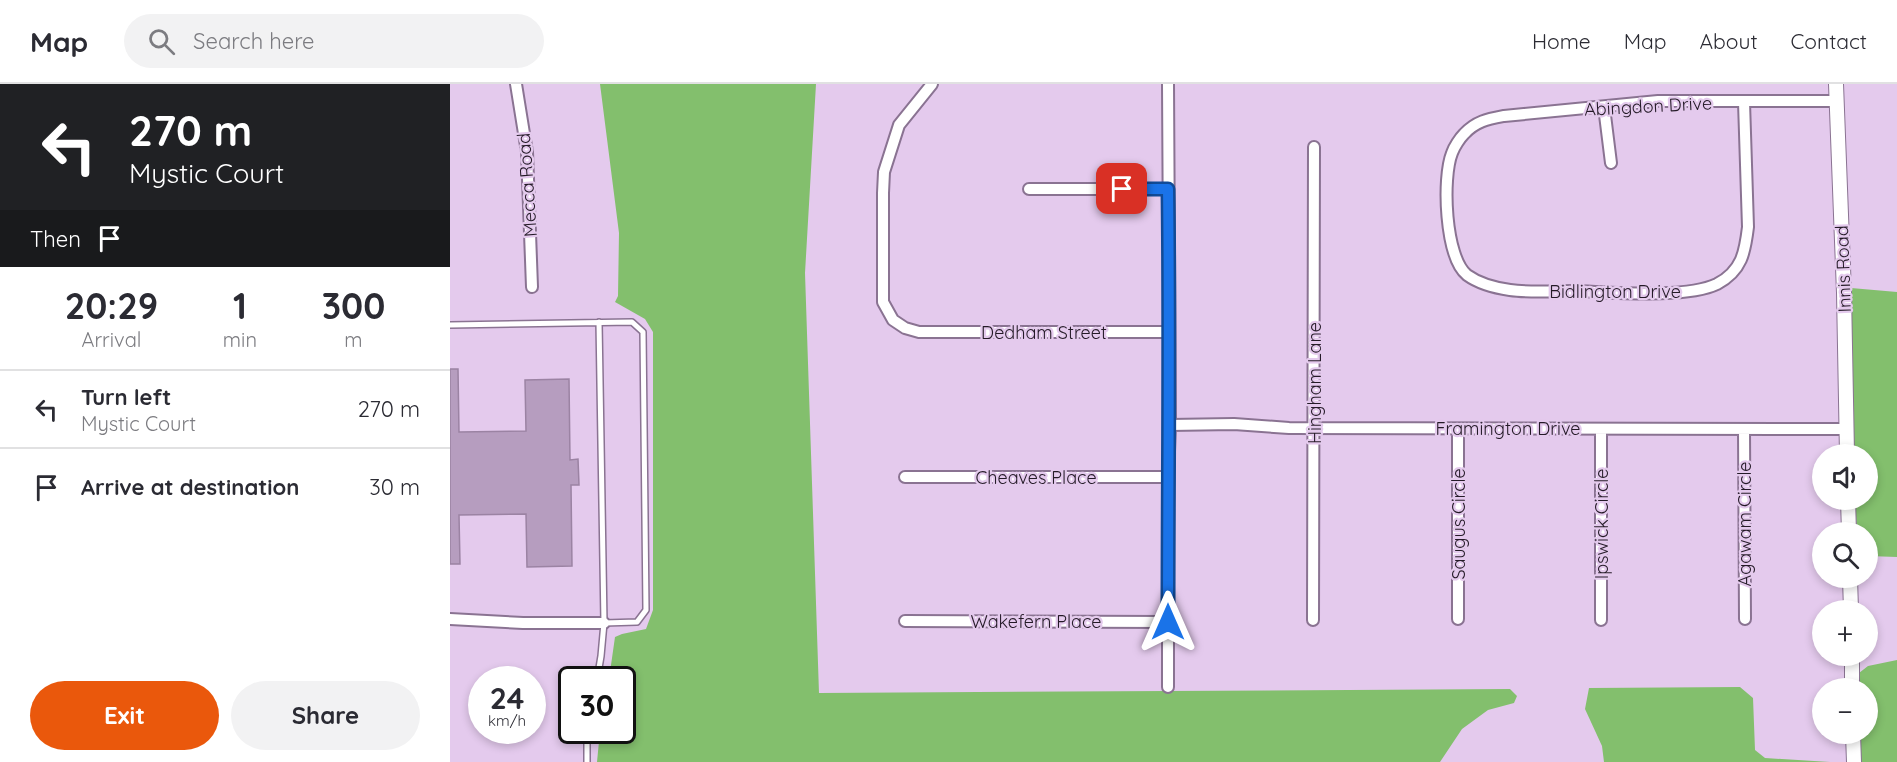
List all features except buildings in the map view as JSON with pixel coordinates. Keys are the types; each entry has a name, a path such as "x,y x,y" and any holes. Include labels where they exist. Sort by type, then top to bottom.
{"main road":[{"name":"Innis Road","path":"1836,84 1847,444"},
{"path":"1853,744 1854,762"}],"street":[{"name":"Mecca Road","path":"516,84 527,152 532,287"},
{"name":"Dedham Street","path":"932,84 899,125 884,172 883,302 892,320 905,328 919,332 1169,333"},
{"path":"1168,84 1170,425 1168,687"},
{"name":"Abingdon Drive","path":"1464,134 1482,120 1504,116 1658,101 1836,101"},
{"name":"Bidlington Drive","path":"1464,134 1451,153 1448,177 1448,228 1456,259 1466,273 1478,282 1509,290 1686,292 1718,284 1736,271 1741,261 1748,227 1744,102"},
{"path":"1604,107 1611,163"},
{"name":"Hingham Lane","path":"1313,620 1314,147"},
{"path":"1029,189 1168,189"},
{"name":"Framington Drive","path":"1170,425 1234,424 1289,428 1458,429 1847,429"},
{"name":"Saugus Circle","path":"1458,429 1458,619"},
{"name":"Ipswick Circle","path":"1601,429 1601,620"},
{"name":"Agawam Circle","path":"1744,429 1745,619"},
{"name":"Cheaves Place","path":"905,477 1168,477"},
{"path":"450,619 523,623 604,623"},
{"name":"Wakefern Place","path":"905,621 1168,622"}],"lane":[{"path":"599,322 604,623 599,666"},
{"path":"450,325 632,322 643,332 646,610 637,622 604,623"},
{"path":"587,762 588,744"}],"green space":[{"path":"600,84 816,84 805,273 819,693 1510,689 1517,696 1514,703 1488,710 1462,729 1440,762 597,762 599,744 636,744 636,666 611,666 615,637 646,629 653,610 653,332 645,319 615,302 618,296 619,233"},
{"path":"1851,288 1897,292 1897,557 1878,556 1878,522 1856,522 1856,510 1878,510 1878,444 1854,444"},
{"path":"1897,660 1897,762 1861,762 1860,744 1878,744 1878,678 1859,678 1859,673 1868,666 1878,666 1878,664"},
{"path":"1740,687 1753,698 1755,750 1765,758 1830,762 1604,762 1602,746 1585,709 1589,688"}],"route":[{"path":"1122,189 1168,189 1170,425 1168,622"}]}
